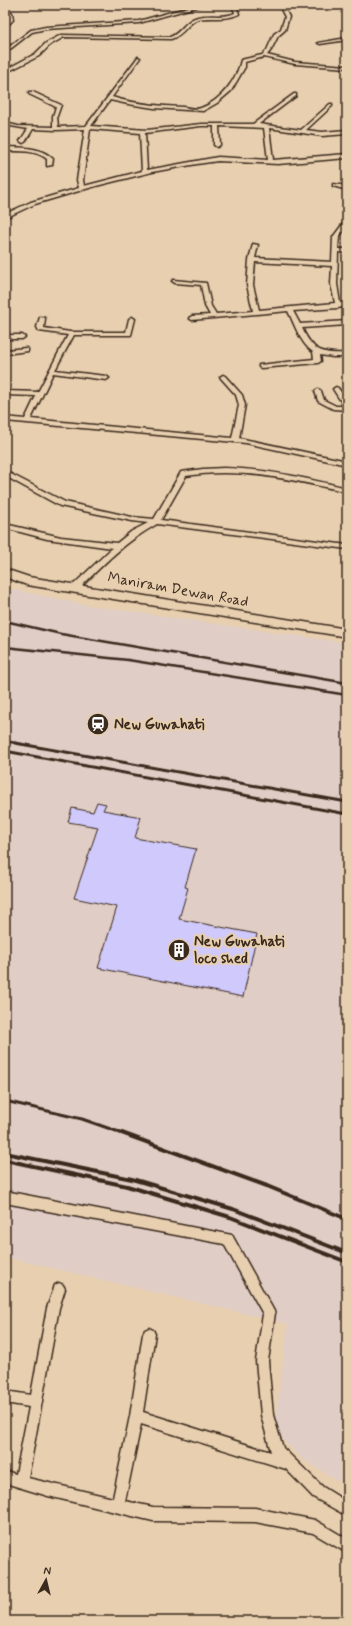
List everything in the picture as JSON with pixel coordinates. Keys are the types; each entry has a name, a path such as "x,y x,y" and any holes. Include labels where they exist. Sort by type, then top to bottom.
{"main road":[{"name":"Maniram Dewan Road","path":"5,573 27,581 76,587 347,633"},
{"name":"Maniram Dewan Road","path":"5,579 26,586 83,594 347,639"}],"street":[{"path":"5,52 31,31 46,28 139,22 202,5"},
{"path":"5,72 37,55 48,44 63,36 171,38 179,35 193,21 201,18 231,17 236,13 234,5"},
{"path":"264,56 269,50 276,35 283,30 285,25 287,17 281,5"},
{"path":"5,8 10,13 11,20 5,27"},
{"path":"320,43 347,39"},
{"path":"110,98 148,106 201,110 215,102 229,90 243,67 243,61 264,56 295,63 347,67"},
{"path":"82,188 80,180 88,127 138,58"},
{"path":"31,93 59,106 55,116 56,129"},
{"path":"254,126 294,95"},
{"path":"301,132 330,105"},
{"path":"5,124 31,128 56,129 88,127 142,132 216,125 266,127 322,134 347,132"},
{"path":"216,125 216,145"},
{"path":"266,127 271,161"},
{"path":"23,141 31,128"},
{"path":"142,132 145,172"},
{"path":"5,149 39,152 50,159 49,165"},
{"path":"5,216 33,203 82,188 145,172 218,159 271,161 347,156"},
{"path":"335,185 347,188"},
{"path":"338,306 334,284 336,237 347,222"},
{"path":"255,245 250,285 257,313"},
{"path":"336,250 347,251"},
{"path":"252,260 335,264"},
{"path":"175,281 204,284 208,306 214,316"},
{"path":"192,318 347,304"},
{"path":"290,310 309,347 316,353 330,356 347,355"},
{"path":"42,318 40,327 41,330 71,334 129,334 132,319"},
{"path":"299,326 347,323"},
{"path":"27,420 71,334"},
{"path":"5,337 22,336"},
{"path":"5,352 26,350"},
{"path":"261,366 318,361 316,353"},
{"path":"51,371 106,378"},
{"path":"223,377 239,395 242,405 235,440"},
{"path":"318,391 321,401 335,408 347,406 336,389"},
{"path":"5,393 39,394"},
{"path":"5,419 246,441 347,463"},
{"path":"76,587 119,546 135,533 157,522 183,474 202,470 237,470 299,480 347,490"},
{"path":"5,473 63,504 132,519 347,547"},
{"path":"5,526 30,534 85,543 119,546"},
{"path":"5,1197 228,1239 269,1313 262,1361 267,1415 278,1452 318,1492 347,1509"},
{"path":"21,1482 53,1308 59,1289"},
{"path":"118,1506 136,1416 150,1334"},
{"path":"5,1397 36,1402"},
{"path":"136,1416 289,1463"},
{"path":"5,1477 48,1490 153,1514 255,1515 315,1527 347,1546"}],"shaded area":[{"path":"5,588 86,605 347,643 347,1487 301,1458 274,1431 288,1324 5,1257"}],"building":[{"path":"97,802 106,804 103,810 141,817 135,838 196,849 185,887 188,888 179,919 257,934 243,997 98,968 117,907 74,898 98,827 68,822 72,808 93,812"}],"railway":[{"path":"5,621 61,634 347,683"},
{"path":"5,647 128,660 347,695"},
{"path":"5,741 21,744"},
{"path":"15,743 347,802"},
{"path":"5,751 347,814"},
{"path":"5,1101 82,1119 122,1133"},
{"path":"119,1132 267,1186 347,1219"},
{"path":"5,1153 132,1179 233,1209 347,1253"},
{"path":"5,1160 127,1186 230,1217 347,1262"}],"place":[{"name":"New Guwahati","path":"98,724"},
{"name":"New Guwahati loco shed","path":"179,950"}]}
